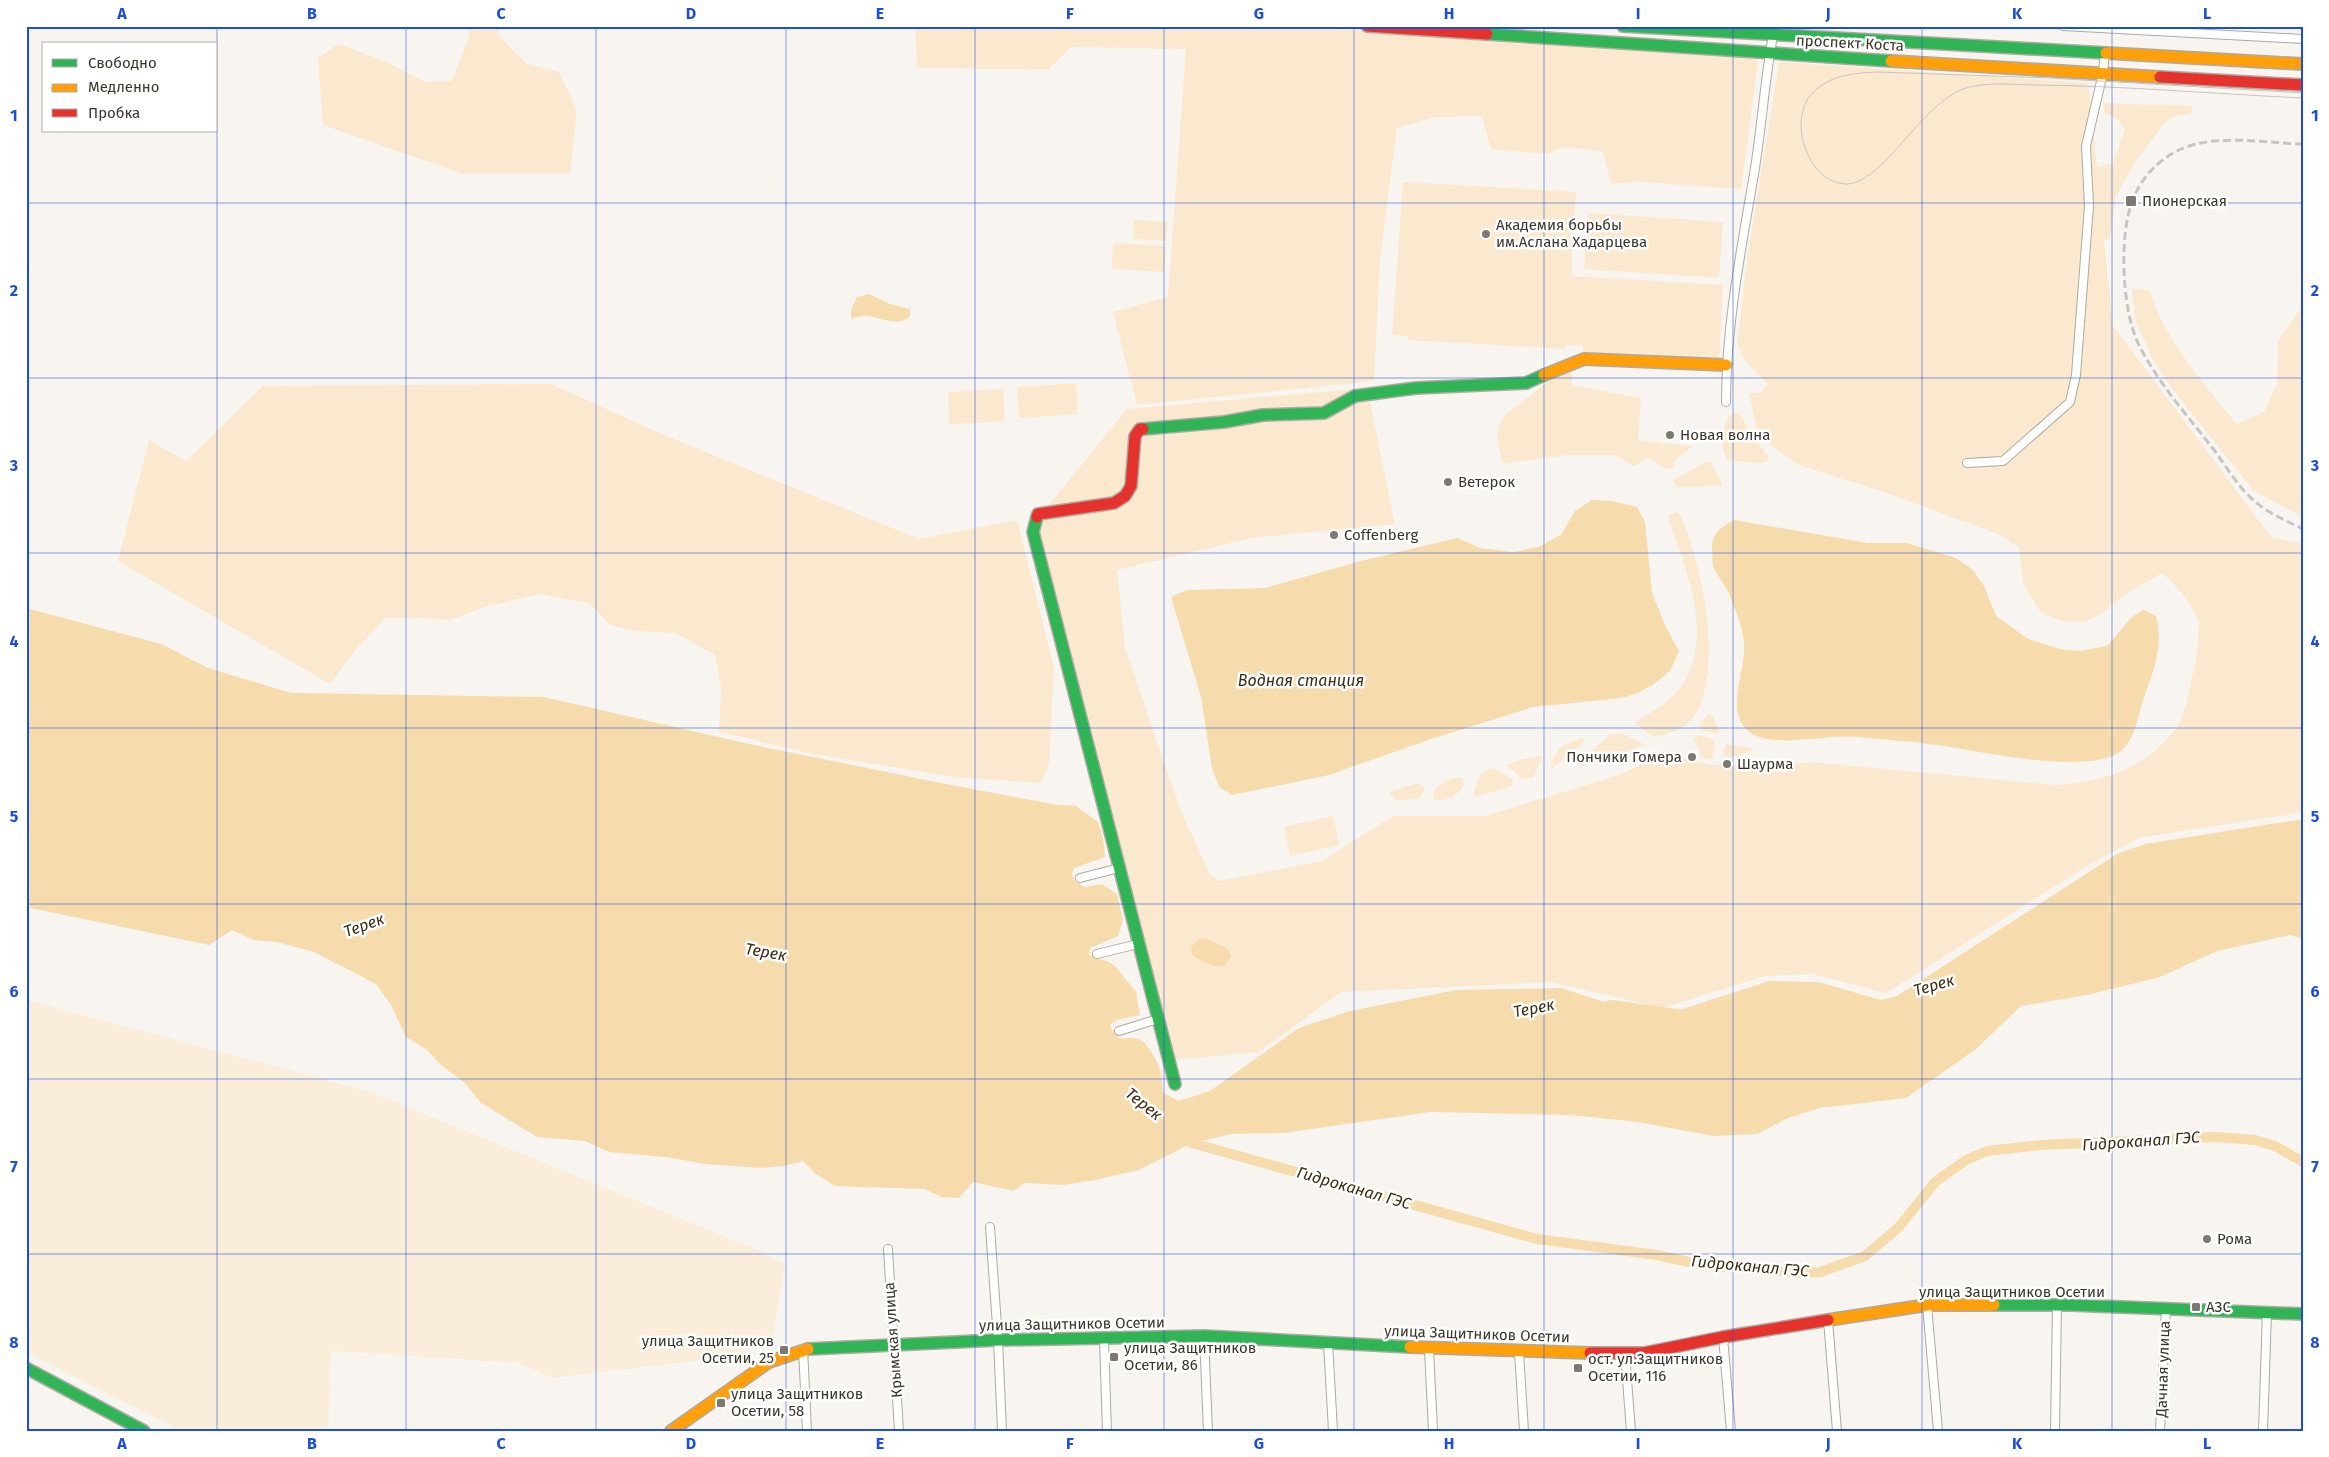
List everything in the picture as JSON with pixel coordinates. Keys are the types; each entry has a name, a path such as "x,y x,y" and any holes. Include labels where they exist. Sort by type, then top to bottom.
{"street":[{"name":"проспект Коста","path":"1367,26 1770,54 2303,85"},
{"name":"проспект Коста","path":"1622,26 2303,64"},
{"path":"2063,26 2303,39"},
{"path":"1726,402 1726,365 1739,255 1755,167 1773,35"},
{"path":"1967,463 2003,461 2070,402 2076,376 2089,206 2086,146 2103,73 2105,53"},
{"path":"1175,1084 1033,532 1038,514 1114,503 1125,496 1131,486 1135,436 1140,429 1224,422 1263,415 1324,413 1355,396 1416,388 1526,383 1584,359 1726,365"},
{"path":"1080,878 1119,868"},
{"path":"1097,954 1138,944"},
{"path":"1119,1031 1158,1019"},
{"path":"990,1227 1002,1431"},
{"name":"Крымская улица","path":"888,1249 899,1431"},
{"path":"1927,1305 1938,1431"},
{"name":"улица Защитников Осетии","path":"670,1431 769,1362 803,1349 998,1340 1104,1340 1204,1336 1430,1349 1625,1354 1644,1353 1723,1337 1927,1305 2057,1305 2303,1314"},
{"path":"2055,1431 2057,1305"},
{"name":"Дачная улица","path":"2160,1431 2166,1308"},
{"path":"2263,1431 2267,1312"},
{"path":"1828,1320 1837,1431"},
{"path":"1204,1336 1208,1431"},
{"path":"1723,1337 1731,1431"},
{"path":"1104,1340 1107,1431"},
{"path":"1328,1342 1333,1431"},
{"path":"803,1349 807,1431"},
{"path":"1430,1349 1433,1431"},
{"path":"1519,1352 1524,1431"},
{"path":"1625,1354 1631,1431"},
{"path":"26,1368 144,1431"}],"shaded area":[{"path":"466,26 501,26 497,34 527,64 559,72 577,110 570,174 463,174 323,125 318,58 338,44 387,62 425,82 452,81 470,35"},
{"path":"767,26 1290,26 1759,56 1741,189 1640,182 1611,184 1602,151 1564,147 1546,154 1491,149 1482,116 1434,117 1397,128 1380,260 1374,381 1137,405 1113,312 1168,297 1186,49 1071,47 1049,69 917,68 915,28"},
{"path":"1779,62 2088,83 2097,167 2113,163 2125,130 2118,120 2105,113 2103,103 2192,106 2191,114 2174,116 2162,126 2135,162 2116,196 2110,239 2104,240 2113,326 2271,537 2303,544 2303,812 2139,838 2087,866 1886,993 1812,974 1765,976 1662,1008 1551,982 1341,992 1259,1052 1173,1060 1035,522 1127,409 1367,388 1395,524 1251,538 1117,570 1125,648 1181,811 1209,873 1220,881 1322,861 1393,816 1485,816 1616,776 1655,759 1684,759 1712,765 1821,763 2056,785 2094,780 2130,767 2155,751 2168,739 2178,725 2190,688 2199,629 2195,614 2187,601 2162,573 2124,595 2104,612 2085,622 2063,621 2041,613 2023,583 2019,547 1998,534 1884,492 1799,465 1758,436 1749,393 1760,393 1768,385 1744,359 1737,344 1748,254"},
{"name":"Академия борьбы им.Аслана Хадарцева","path":"1403,182 1576,192 1571,276 1723,285 1719,361 1583,353 1583,346 1566,345 1566,349 1408,340 1408,336 1392,335"},
{"path":"1588,213 1723,222 1719,278 1584,269"},
{"path":"1134,220 1168,222 1166,241 1133,239"},
{"path":"1113,243 1166,246 1164,272 1112,269"},
{"path":"2132,289 2150,290 2163,324 2174,342 2237,424 2264,412 2277,383 2278,340 2303,306 2303,517 2254,491 2174,391 2153,360 2135,319"},
{"path":"1572,363 1572,385 1641,398 1638,441 1693,446 1675,460 1672,469 1664,468 1649,458 1634,466 1615,455 1567,455 1503,464 1498,445 1498,434 1504,416"},
{"path":"1076,383 1078,414 1019,418 1017,387"},
{"path":"551,384 664,435 919,539 1017,520 1054,668 1049,763 1041,783 953,777 819,755 719,732 721,687 715,655 676,633 634,631 610,625 589,603 540,594 485,607 450,620 385,618 358,647 330,684 118,561 149,440 186,461 263,386"},
{"path":"1003,389 1005,421 949,424 948,392"},
{"path":"1735,413 1741,415 1751,434 1769,460 1763,463 1728,461 1723,451 1723,435 1727,418"},
{"path":"1706,462 1711,462 1722,483 1721,486 1677,487 1673,480"},
{"path":"1676,512 1680,514 1688,534 1701,583 1709,637 1709,663 1706,687 1699,708 1691,720 1673,732 1653,737 1635,723 1674,696 1690,671 1696,651 1695,607 1690,584 1669,520 1669,515"},
{"path":"1708,714 1713,716 1719,730 1718,734 1700,730 1699,726"},
{"path":"1620,733 1646,745 1582,767 1579,763 1609,735"},
{"path":"1698,735 1712,739 1715,743 1712,758 1704,759 1700,754 1694,738"},
{"path":"1580,739 1586,740 1553,768 1550,766 1561,748"},
{"path":"1726,744 1751,748 1752,751 1728,758 1723,752"},
{"path":"1542,756 1534,777 1523,779 1506,765 1524,759"},
{"path":"1489,769 1496,769 1513,780 1512,786 1476,797 1473,793 1480,775"},
{"path":"1461,777 1465,783 1456,794 1449,798 1435,801 1433,794 1441,784"},
{"path":"1418,783 1425,788 1419,799 1396,800 1389,792"},
{"path":"1333,816 1339,845 1290,856 1284,827"},
{"path":"26,1000 371,1092 762,1252 785,1264 772,1342 729,1357 552,1378 519,1363 331,1351 328,1431 182,1431 26,1352"}],"water":[{"path":"869,294 890,304 910,309 910,316 895,322 865,316 851,319 851,310 857,297"},
{"name":"Водная станция","path":"1592,500 1612,501 1637,507 1645,522 1652,593 1665,625 1679,651 1670,671 1654,684 1638,693 1622,698 1533,707 1431,739 1329,775 1232,795 1220,788 1212,769 1201,697 1171,597 1187,590 1265,588 1361,561 1457,538 1480,548 1513,552 1538,547 1561,535 1575,511"},
{"path":"1734,520 1868,543 1907,543 1956,558 1973,570 1984,586 1996,616 2028,639 2060,649 2080,651 2107,646 2132,617 2143,610 2156,616 2159,636 2157,657 2136,724 2128,743 2123,749 2108,757 2087,761 2062,762 1858,737 1845,736 1783,740 1757,736 1747,730 1741,721 1738,711 1738,689 1744,654 1743,637 1739,619 1730,596 1713,564 1713,539 1720,529"},
{"path":"26,608 161,644 208,668 291,693 544,697 749,744 951,785 1058,805 1076,806 1098,822 1103,838 1105,857 1074,868 1072,874 1075,881 1085,887 1102,884 1117,894 1123,920 1118,936 1090,948 1089,955 1109,962 1116,967 1136,992 1140,1015 1117,1020 1110,1025 1119,1038 1133,1038 1145,1043 1159,1066 1163,1093 1179,1101 1210,1091 1299,1028 1350,1011 1456,990 1561,988 1655,1018 1769,981 1818,982 1881,1000 1897,996 2117,854 2145,844 2303,819 2303,939 2290,935 2217,951 2160,977 2087,995 2021,1006 1976,1049 1906,1098 1820,1108 1788,1118 1757,1134 1713,1136 1638,1122 1571,1115 1430,1112 1283,1133 1231,1134 1192,1143 1139,1170 1063,1185 1025,1183 1014,1191 973,1182 959,1198 941,1197 925,1189 835,1186 816,1174 803,1161 784,1166 761,1168 706,1164 666,1157 609,1152 585,1141 537,1137 481,1103 465,1083 440,1064 427,1050 406,1037 391,1005 376,984 314,952 277,942 254,940 232,930 209,945 26,907"},
{"path":"1205,938 1228,949 1231,957 1224,966 1213,966 1193,956 1191,948 1196,941"}],"waterway":[{"name":"Терек","path":"1611,1009 1684,1019"},
{"name":"Гидроканал ГЭС","path":"1182,1135 1192,1143 1537,1239 1657,1255 1702,1265 1803,1273 1820,1272 1865,1256 1899,1227 1935,1182 1966,1160 1987,1151 2041,1145 2216,1137 2255,1140 2275,1146 2303,1162"}],"tram line":[{"path":"2303,93 2049,78 1879,72 1860,73 1832,79 1817,89 1810,96 1804,108 1801,122 1806,151 1813,164 1823,175 1834,182 1848,184 1861,180 1875,170 1948,97 1963,89 1981,85 2137,88 2303,98"}],"railway":[{"path":"2303,144 2224,140 2193,145 2171,154 2151,171 2135,194 2128,217 2124,253 2128,312 2138,343 2154,371 2246,493 2269,512 2303,529"}],"traffic: fast":[{"path":"1623,26 2106,53"},
{"path":"1487,34 1891,61"},
{"path":"1143,429 1224,422 1263,415 1324,413 1355,396 1416,388 1526,383 1544,375"},
{"path":"1037,517 1033,532 1175,1084"},
{"path":"1994,1305 2070,1305 2303,1314"},
{"path":"808,1349 998,1340 1204,1336 1410,1347"},
{"path":"26,1368 144,1431"}],"traffic: slow":[{"path":"2106,53 2303,64"},
{"path":"1891,61 2160,77"},
{"path":"1544,375 1584,359 1726,365"},
{"path":"1828,1320 1927,1305 1994,1305"},
{"path":"1410,1347 1590,1353"},
{"path":"671,1431 769,1362 808,1349"}],"traffic: jam":[{"path":"1367,26 1487,34"},
{"path":"2160,77 2303,85"},
{"path":"1037,517 1038,514 1114,503 1125,496 1131,486 1135,436 1140,429 1143,429"},
{"path":"1590,1353 1644,1353 1723,1337 1828,1320"}],"place":[{"name":"Пионерская","path":"2131,201"},
{"name":"Академия борьбы им.Аслана Хадарцева","path":"1486,234"},
{"name":"Новая волна","path":"1670,435"},
{"name":"Ветерок","path":"1448,482"},
{"name":"Coffenberg","path":"1334,535"},
{"name":"Пончики Гомера","path":"1692,757"},
{"name":"Шаурма","path":"1727,764"},
{"name":"Рома","path":"2207,1239"},
{"name":"АЗС","path":"2196,1307"},
{"name":"улица Защитников Осетии, 25","path":"784,1350"},
{"name":"улица Защитников Осетии, 86","path":"1114,1357"},
{"name":"ост. ул.Защитников Осетии, 116","path":"1578,1368"},
{"name":"улица Защитников Осетии, 58","path":"721,1403"}]}
